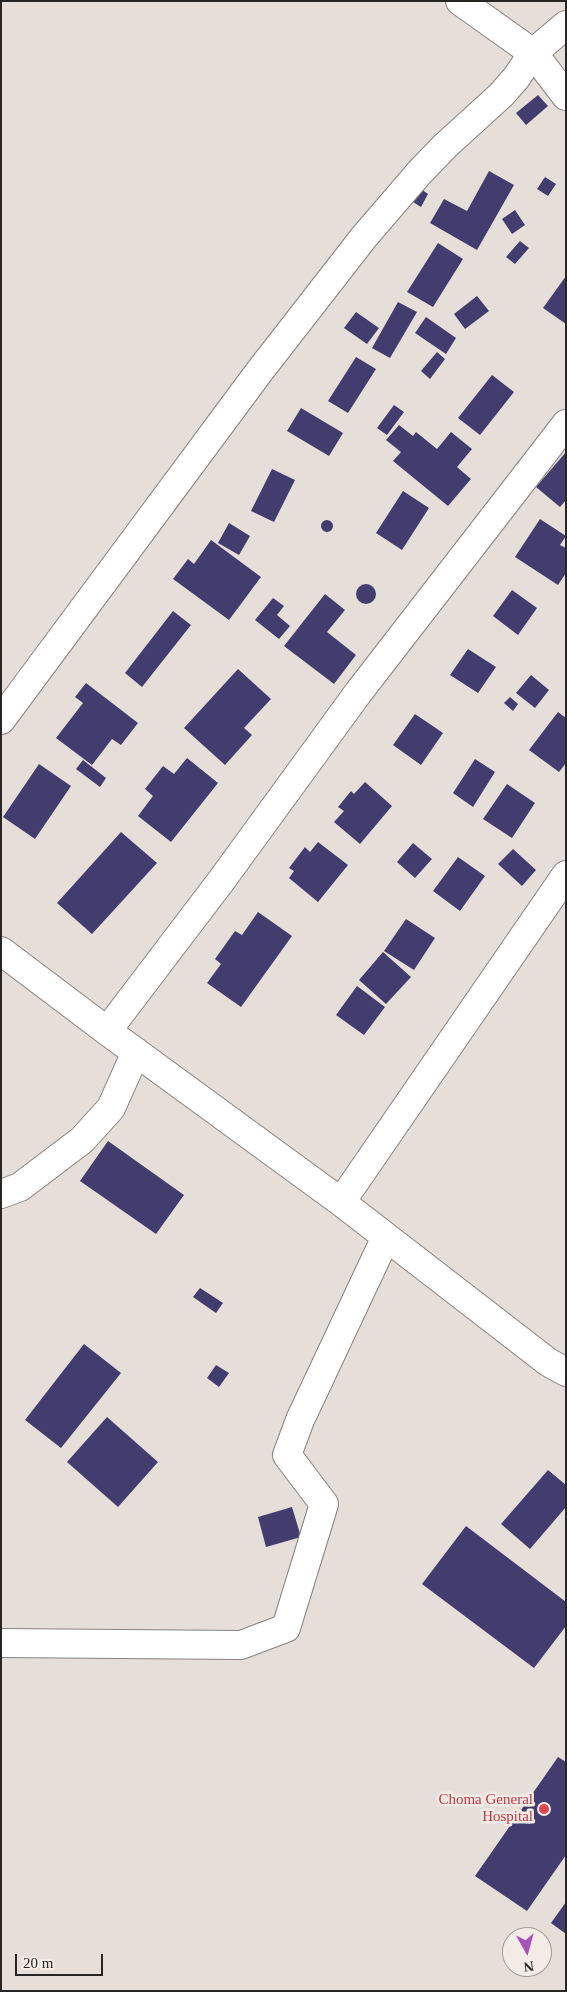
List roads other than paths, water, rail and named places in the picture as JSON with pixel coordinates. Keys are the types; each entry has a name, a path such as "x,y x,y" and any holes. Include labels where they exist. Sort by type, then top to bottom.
{"street":[{"path":"460,1 533,53 566,96"},
{"path":"1,720 259,372 364,237 445,146 501,95 516,78 533,53 566,25"},
{"path":"107,1031 358,693 566,424"},
{"path":"341,1202 566,875"},
{"path":"1,950 107,1031 341,1202 548,1362 566,1372"},
{"path":"1,1194 20,1187 82,1140 111,1108 136,1052"},
{"path":"1,1643 241,1645 286,1628 324,1504 287,1454 300,1420 386,1237"}],"place":[{"name":"Choma General Hospital","path":"544,1809"}]}
